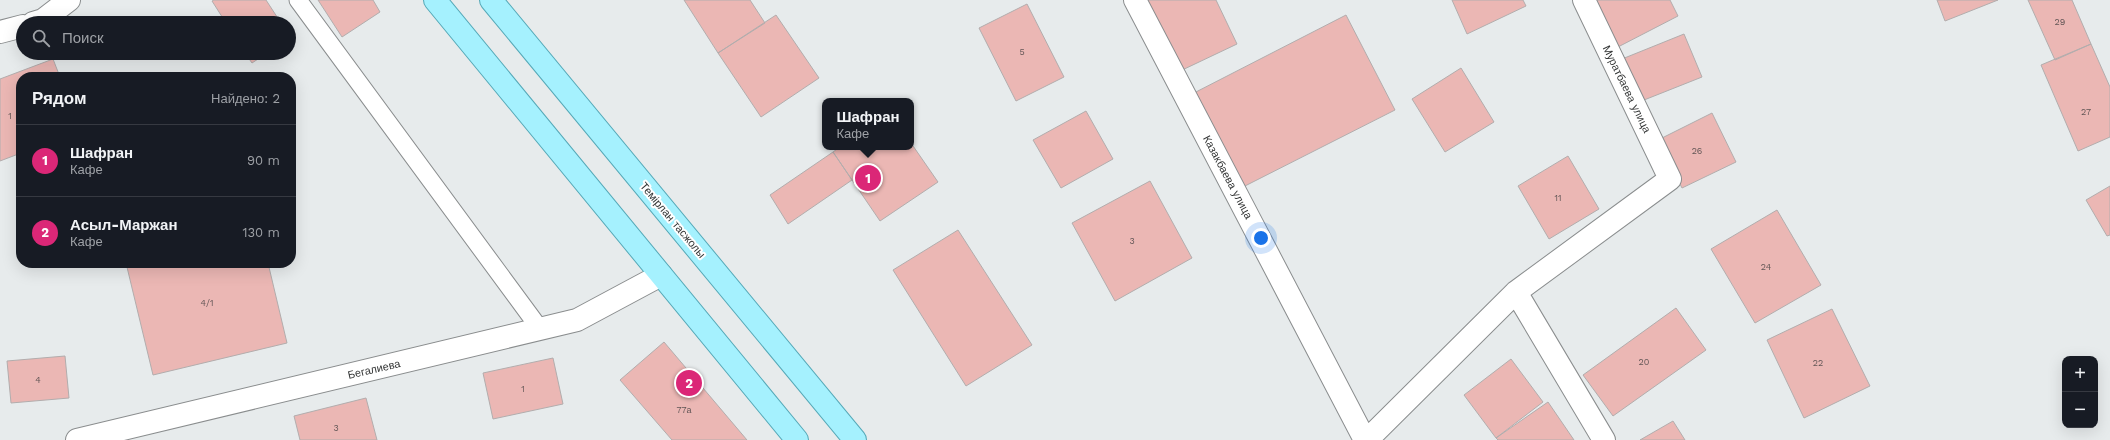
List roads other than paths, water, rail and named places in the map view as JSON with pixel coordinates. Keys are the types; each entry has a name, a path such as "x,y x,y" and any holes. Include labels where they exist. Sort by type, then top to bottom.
{"main road":[{"path":"435,0 797,440"},
{"name":"Темірлан тасжолы","path":"491,0 855,440"}],"street":[{"path":"48,16 68,0"},
{"name":"Казакбаева улица","path":"1135,0 1366,440"},
{"name":"Муратбаева улица","path":"1516,292 1670,179 1584,0"},
{"path":"0,32 16,28"},
{"name":"Бегалиева","path":"77,440 577,320 661,275"},
{"path":"1366,440 1516,292 1604,440"}],"lane":[{"path":"298,0 540,329"}],"place":[{"name":"Шафран","path":"868,178"},
{"name":"Асыл-Маржан","path":"689,383"}]}
